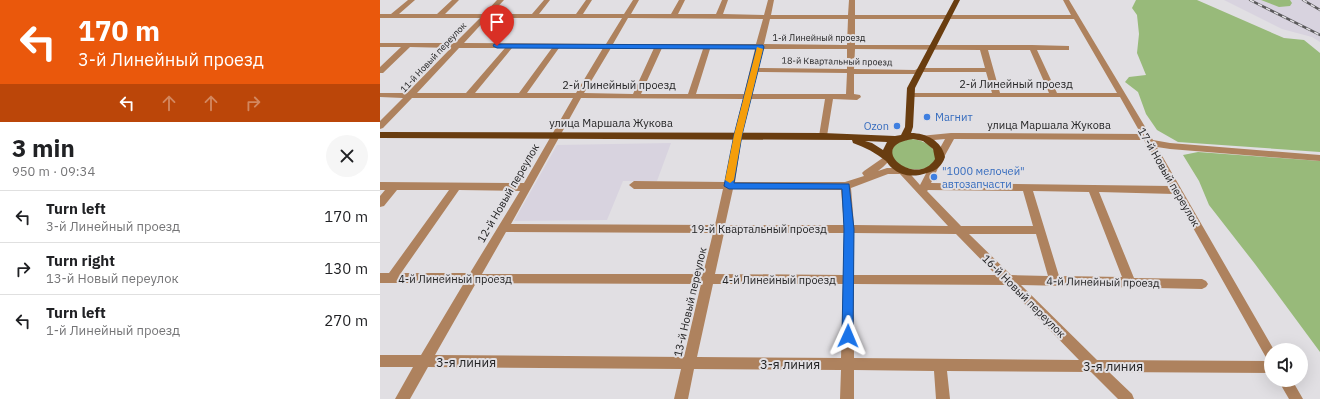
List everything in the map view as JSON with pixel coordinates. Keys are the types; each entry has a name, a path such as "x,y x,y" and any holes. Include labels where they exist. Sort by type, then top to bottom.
{"main road":[{"path":"909,127 936,147 940,157 934,166 920,172 902,170 894,166 887,158 888,146 902,138 909,127 911,88 931,47 957,0"},
{"name":"улица Маршала Жукова","path":"380,135 738,135 902,138"},
{"name":"улица Маршала Жукова","path":"843,136 869,145 887,158"},
{"path":"902,138 922,138"}],"street":[{"path":"393,16 412,0"},
{"path":"439,16 456,0"},
{"name":"11-й Новый переулок","path":"380,126 501,0"},
{"path":"534,16 547,0"},
{"path":"578,16 590,0"},
{"name":"12-й Новый переулок","path":"402,399 527,187 555,135 580,96 636,0"},
{"path":"674,16 682,0"},
{"path":"719,16 725,0"},
{"name":"13-й Новый переулок","path":"681,399 729,186 738,135 749,96 771,0"},
{"path":"850,71 852,0"},
{"name":"17-й Новый переулок","path":"1066,0 1148,139 1264,344"},
{"path":"380,16 1076,18"},
{"name":"1-й Линейный проезд","path":"380,45 1066,48"},
{"path":"380,71 407,46"},
{"path":"468,96 510,46"},
{"path":"521,96 557,46"},
{"path":"636,96 659,46"},
{"path":"691,96 707,46"},
{"path":"983,47 997,95"},
{"path":"1032,47 1054,95"},
{"name":"18-й Квартальный проезд","path":"755,70 990,70"},
{"name":"2-й Линейный проезд","path":"380,96 853,97 850,71"},
{"name":"2-й Линейный проезд","path":"910,95 1122,95"},
{"path":"823,136 829,97"},
{"path":"940,157 951,136"},
{"name":"улица Маршала Жукова","path":"922,138 951,136 1148,139 1170,146 1320,158"},
{"path":"846,186 880,165 887,158"},
{"path":"924,188 934,166"},
{"path":"634,185 846,186 887,171 902,170"},
{"name":"16-й Новый переулок","path":"902,170 924,188 959,230 1127,399"},
{"path":"380,186 527,187"},
{"path":"380,203 394,186"},
{"path":"386,278 457,186"},
{"path":"846,186 849,229 847,399"},
{"path":"924,188 928,186 1177,190"},
{"path":"1027,188 1055,281"},
{"path":"1092,188 1130,283"},
{"name":"19-й Квартальный проезд","path":"503,228 1040,230"},
{"name":"4-й Линейный проезд","path":"386,278 1010,280 1202,284"},
{"name":"3-я линия","path":"380,361 1264,367"},
{"path":"940,365 943,399"},
{"path":"1289,387 1296,399"}],"shaded area":[{"path":"1224,0 1320,0 1320,42 1312,37 1282,29"},
{"path":"671,143 657,181 623,181 607,220 514,221 557,145"}],"green space":[{"path":"1136,0 1197,0 1284,38 1304,40 1320,53 1320,152 1178,142 1157,130 1146,114 1138,92 1125,82 1129,77 1146,75 1137,53 1139,34 1137,15 1132,8"},
{"path":"1261,0 1290,0 1292,3 1290,6 1279,7"},
{"path":"911,139 922,141 934,151 934,162 922,169 902,167 898,163 891,155 895,145"},
{"path":"1198,152 1320,161 1320,352 1209,205 1199,181 1183,155"}],"railway":[{"path":"1250,0 1320,35"},
{"path":"1303,0 1320,10"}],"slow traffic":[{"path":"730,180 738,135 760,49"}],"place":[{"name":"Магнит","path":"927,117"},
{"name":"Ozon","path":"897,126"},
{"name":"\"1000 мелочей\" автозапчасти","path":"934,177"}],"route":[{"path":"497,46 760,47 749,96 738,135 729,186 846,186 849,229 848,336"}]}
